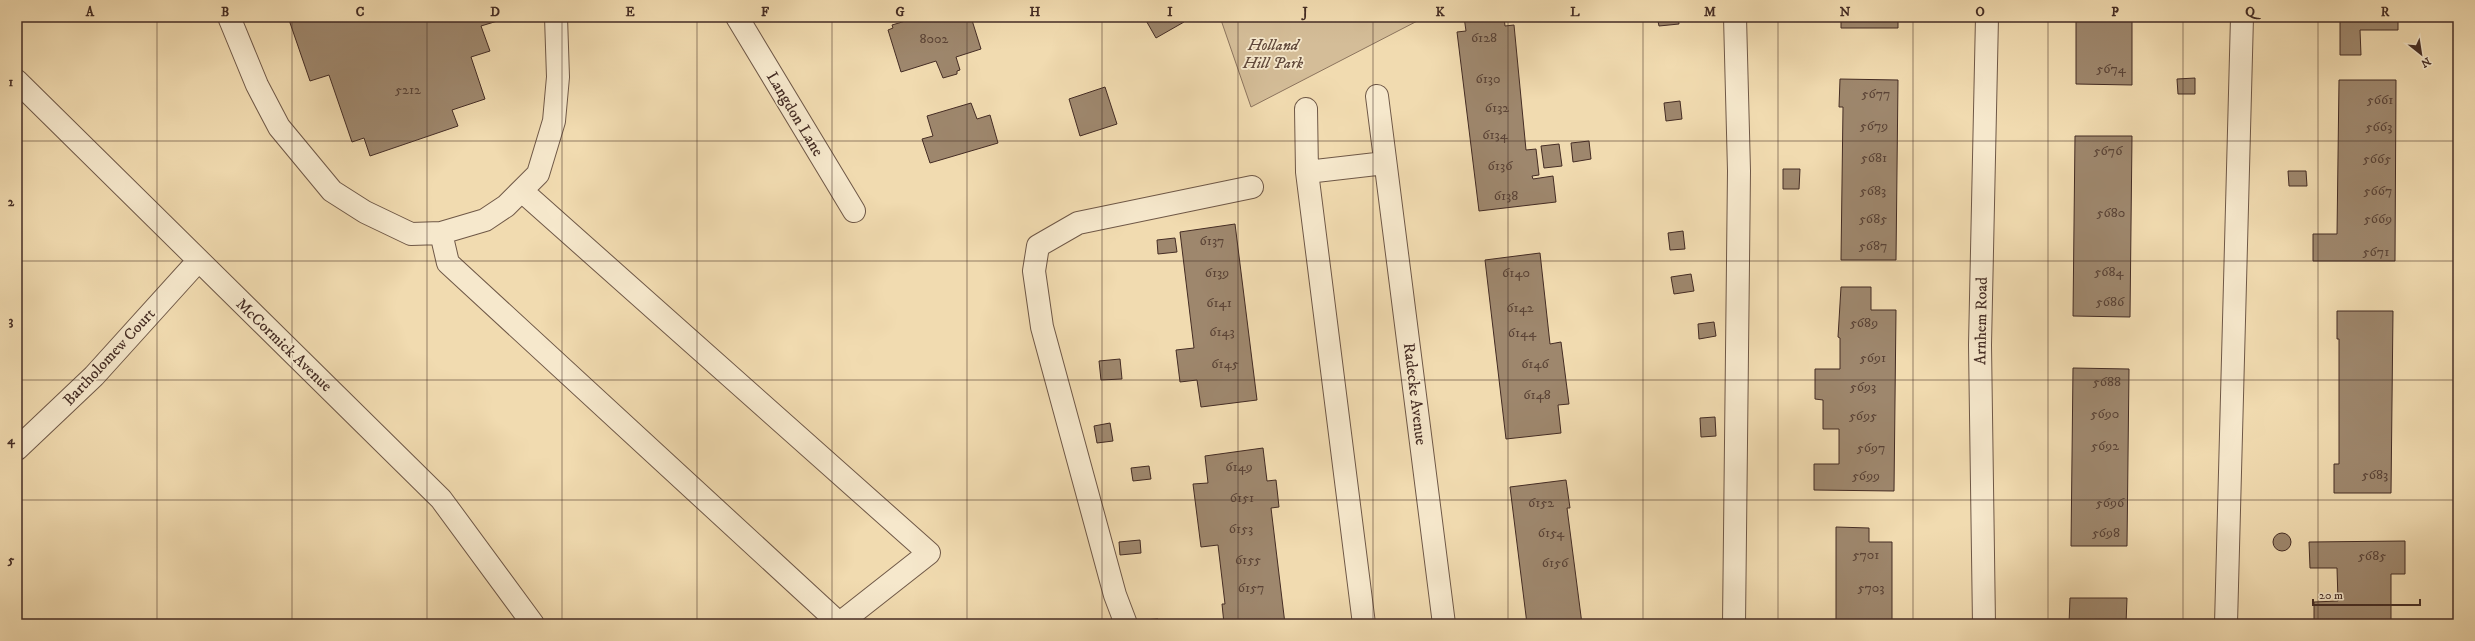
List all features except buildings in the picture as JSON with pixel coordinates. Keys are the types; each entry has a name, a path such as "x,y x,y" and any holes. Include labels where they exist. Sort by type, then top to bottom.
{"street":[{"path":"229,17 257,85 279,127 332,191 365,212 411,234 441,233 485,220 506,206 538,174 554,121 558,76 556,17"},
{"name":"Langdon Lane","path":"737,17 854,210"},
{"path":"1734,624 1739,179 1735,17"},
{"name":"Arnhem Road","path":"1984,624 1980,345 1987,17"},
{"path":"2226,624 2242,17"},
{"name":"McCormick Avenue","path":"17,80 198,261 441,499 533,624"},
{"name":"Radecke Avenue","path":"1377,96 1444,624"},
{"path":"1306,109 1307,172 1364,624"},
{"path":"1307,172 1385,163"},
{"path":"1126,624 1115,595 1042,327 1034,271 1038,246 1078,223 1252,187"},
{"path":"441,233 448,263 840,624 929,553 522,191"},
{"name":"Bartholomew Court","path":"17,449 94,376 198,261"}],"green space":[{"name":"Holland Hill Park","path":"1220,17 1425,17 1251,107"}]}
